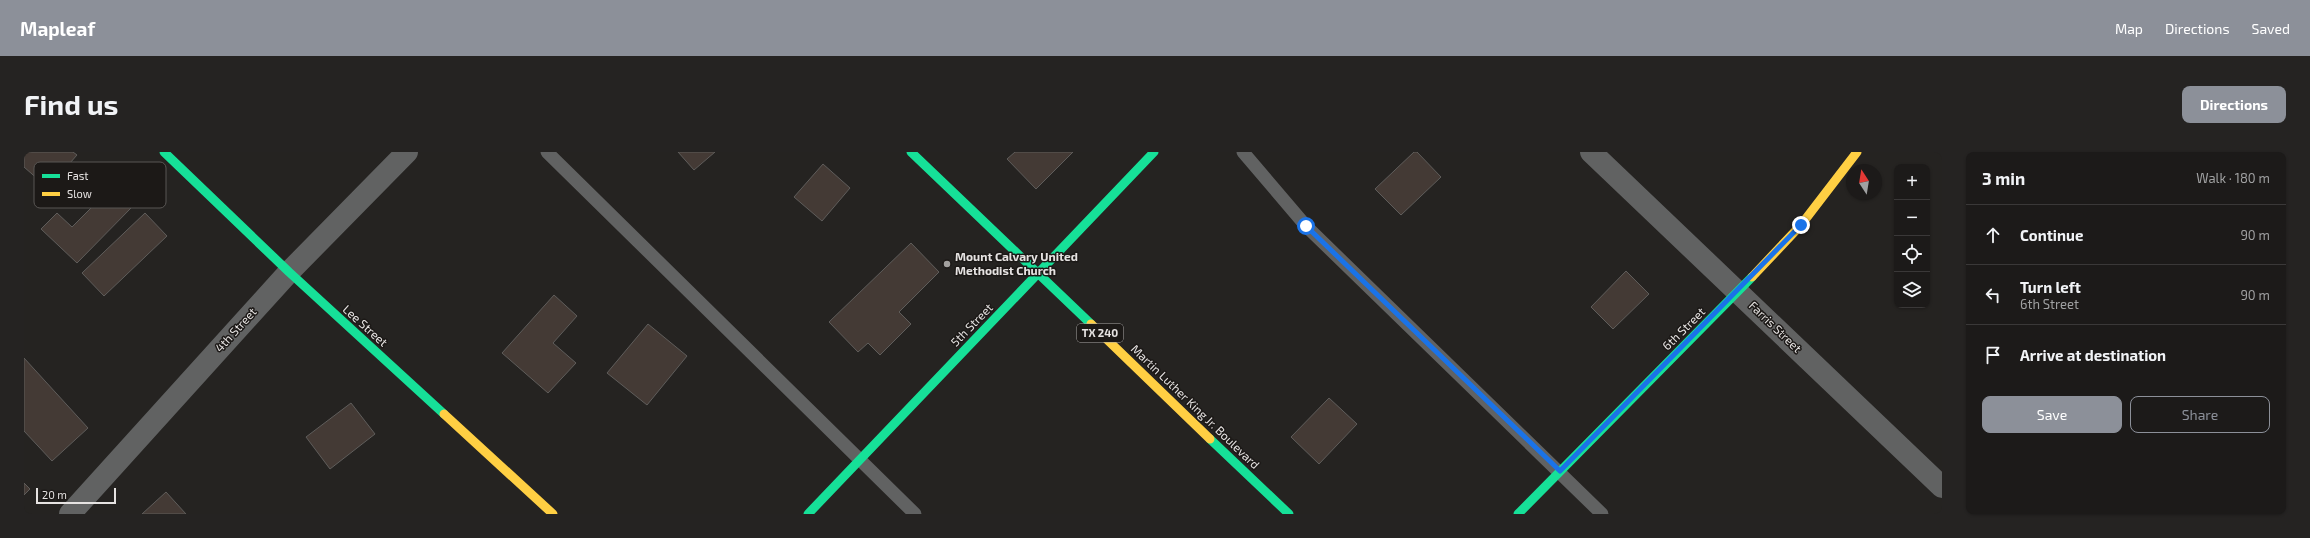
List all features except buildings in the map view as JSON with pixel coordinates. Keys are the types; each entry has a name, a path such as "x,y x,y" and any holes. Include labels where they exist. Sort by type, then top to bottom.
{"street":[{"name":"Lee Street","path":"164,152 289,272 554,514"},
{"name":"4th Street","path":"70,514 289,272 407,152"},
{"name":"Martin Luther King Jr. Boulevard","path":"911,152 1289,514"},
{"name":"5th Street","path":"808,514 1154,152"},
{"name":"Farris Street","path":"1590,152 1738,291 1942,487"},
{"name":"6th Street","path":"1518,514 1801,225 1857,152"}],"lane":[{"path":"547,152 915,514"},
{"path":"1243,152 1306,226 1560,471 1602,514"}],"traffic: fast":[{"path":"164,152 289,272 444,414"},
{"path":"911,152 1091,324"},
{"path":"808,514 1154,152"},
{"path":"1518,514 1752,277"},
{"path":"1210,439 1289,514"}],"traffic: slow":[{"path":"1752,277 1801,225 1857,152"},
{"path":"1091,324 1210,439"},
{"path":"444,414 553,514"}],"place":[{"name":"Mount Calvary United Methodist Church","path":"947,264"}],"route":[{"path":"1306,226 1560,471 1770,259 1801,225"}]}
